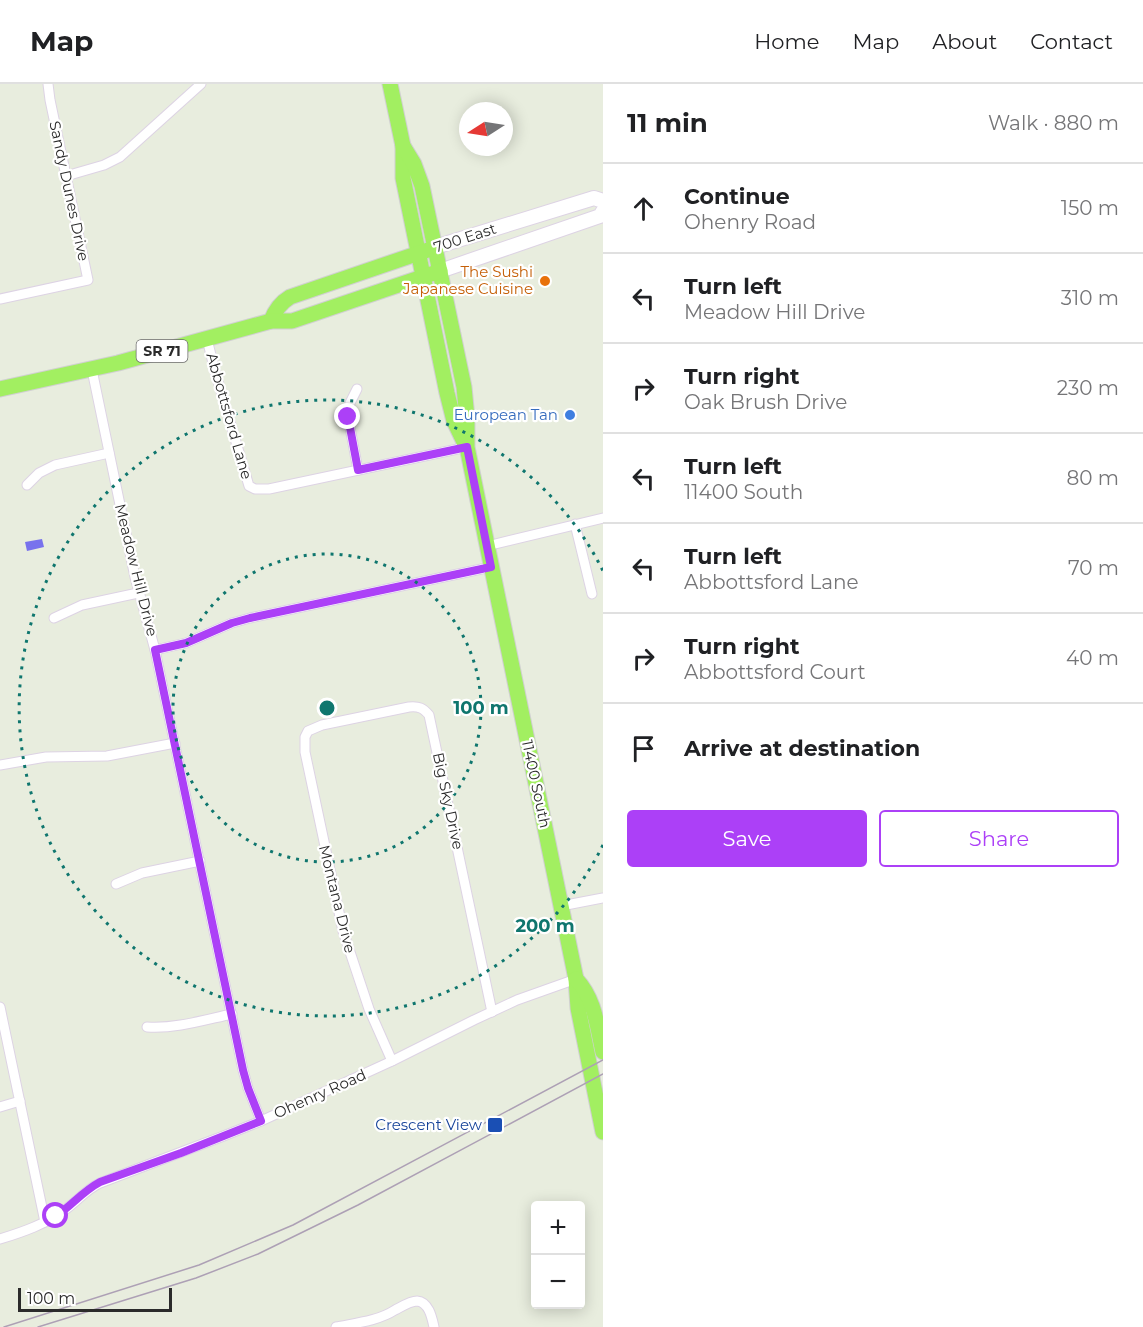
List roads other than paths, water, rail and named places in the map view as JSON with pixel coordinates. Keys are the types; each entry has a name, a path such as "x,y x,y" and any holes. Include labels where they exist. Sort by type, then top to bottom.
{"main road":[{"name":"11400 South","path":"390,84 403,146 404,178 450,407 467,447"},
{"name":"11400 South","path":"403,146 419,175 440,271 466,403 467,447 576,979 578,1008 603,1132"},
{"name":"700 East","path":"272,321 276,309 290,297 435,247 594,198 603,201"},
{"name":"700 East","path":"0,389 92,370 272,321 292,321 600,216 603,211"},
{"name":"11400 South","path":"576,979 582,985 592,1004 603,1052"}],"street":[{"name":"Sandy Dunes Drive","path":"0,299 88,280 48,84"},
{"path":"66,176 104,165 120,157 201,84"},
{"name":"Abbottsford Lane","path":"207,339 249,486 255,489 269,489 467,447"},
{"name":"Meadow Hill Drive","path":"92,370 138,593 155,650 248,1088 261,1121"},
{"path":"357,389 350,403 348,417 358,470"},
{"path":"27,485 39,473 55,465 109,453"},
{"path":"487,546 603,518"},
{"path":"575,524 592,594"},
{"path":"155,650 186,643 232,623 250,618 491,567"},
{"path":"54,618 82,605 138,593"},
{"name":"Big Sky Drive","path":"308,731 322,725 409,707 417,706 429,715 492,1012"},
{"name":"Montana Drive","path":"308,731 305,737 305,752 343,931 369,1009 392,1061"},
{"path":"0,765 46,758 107,756 175,743"},
{"path":"116,884 142,873 200,861"},
{"path":"561,906 603,898"},
{"name":"Ohenry Road","path":"0,1239 45,1222 66,1209 100,1182 261,1121 534,993 576,979"},
{"path":"0,1006 45,1222"},
{"path":"147,1027 171,1027 232,1014"},
{"path":"0,1107 20,1101"},
{"path":"336,1327 384,1316 416,1301 429,1310 434,1327"}],"tram line":[{"path":"4,1327 199,1265 293,1225 603,1060"},
{"path":"38,1327 196,1278 258,1254 358,1205 603,1074"}],"place":[{"name":"The Sushi Japanese Cuisine","path":"545,281"},
{"name":"European Tan","path":"570,415"},
{"name":"Crescent View","path":"495,1125"}]}
